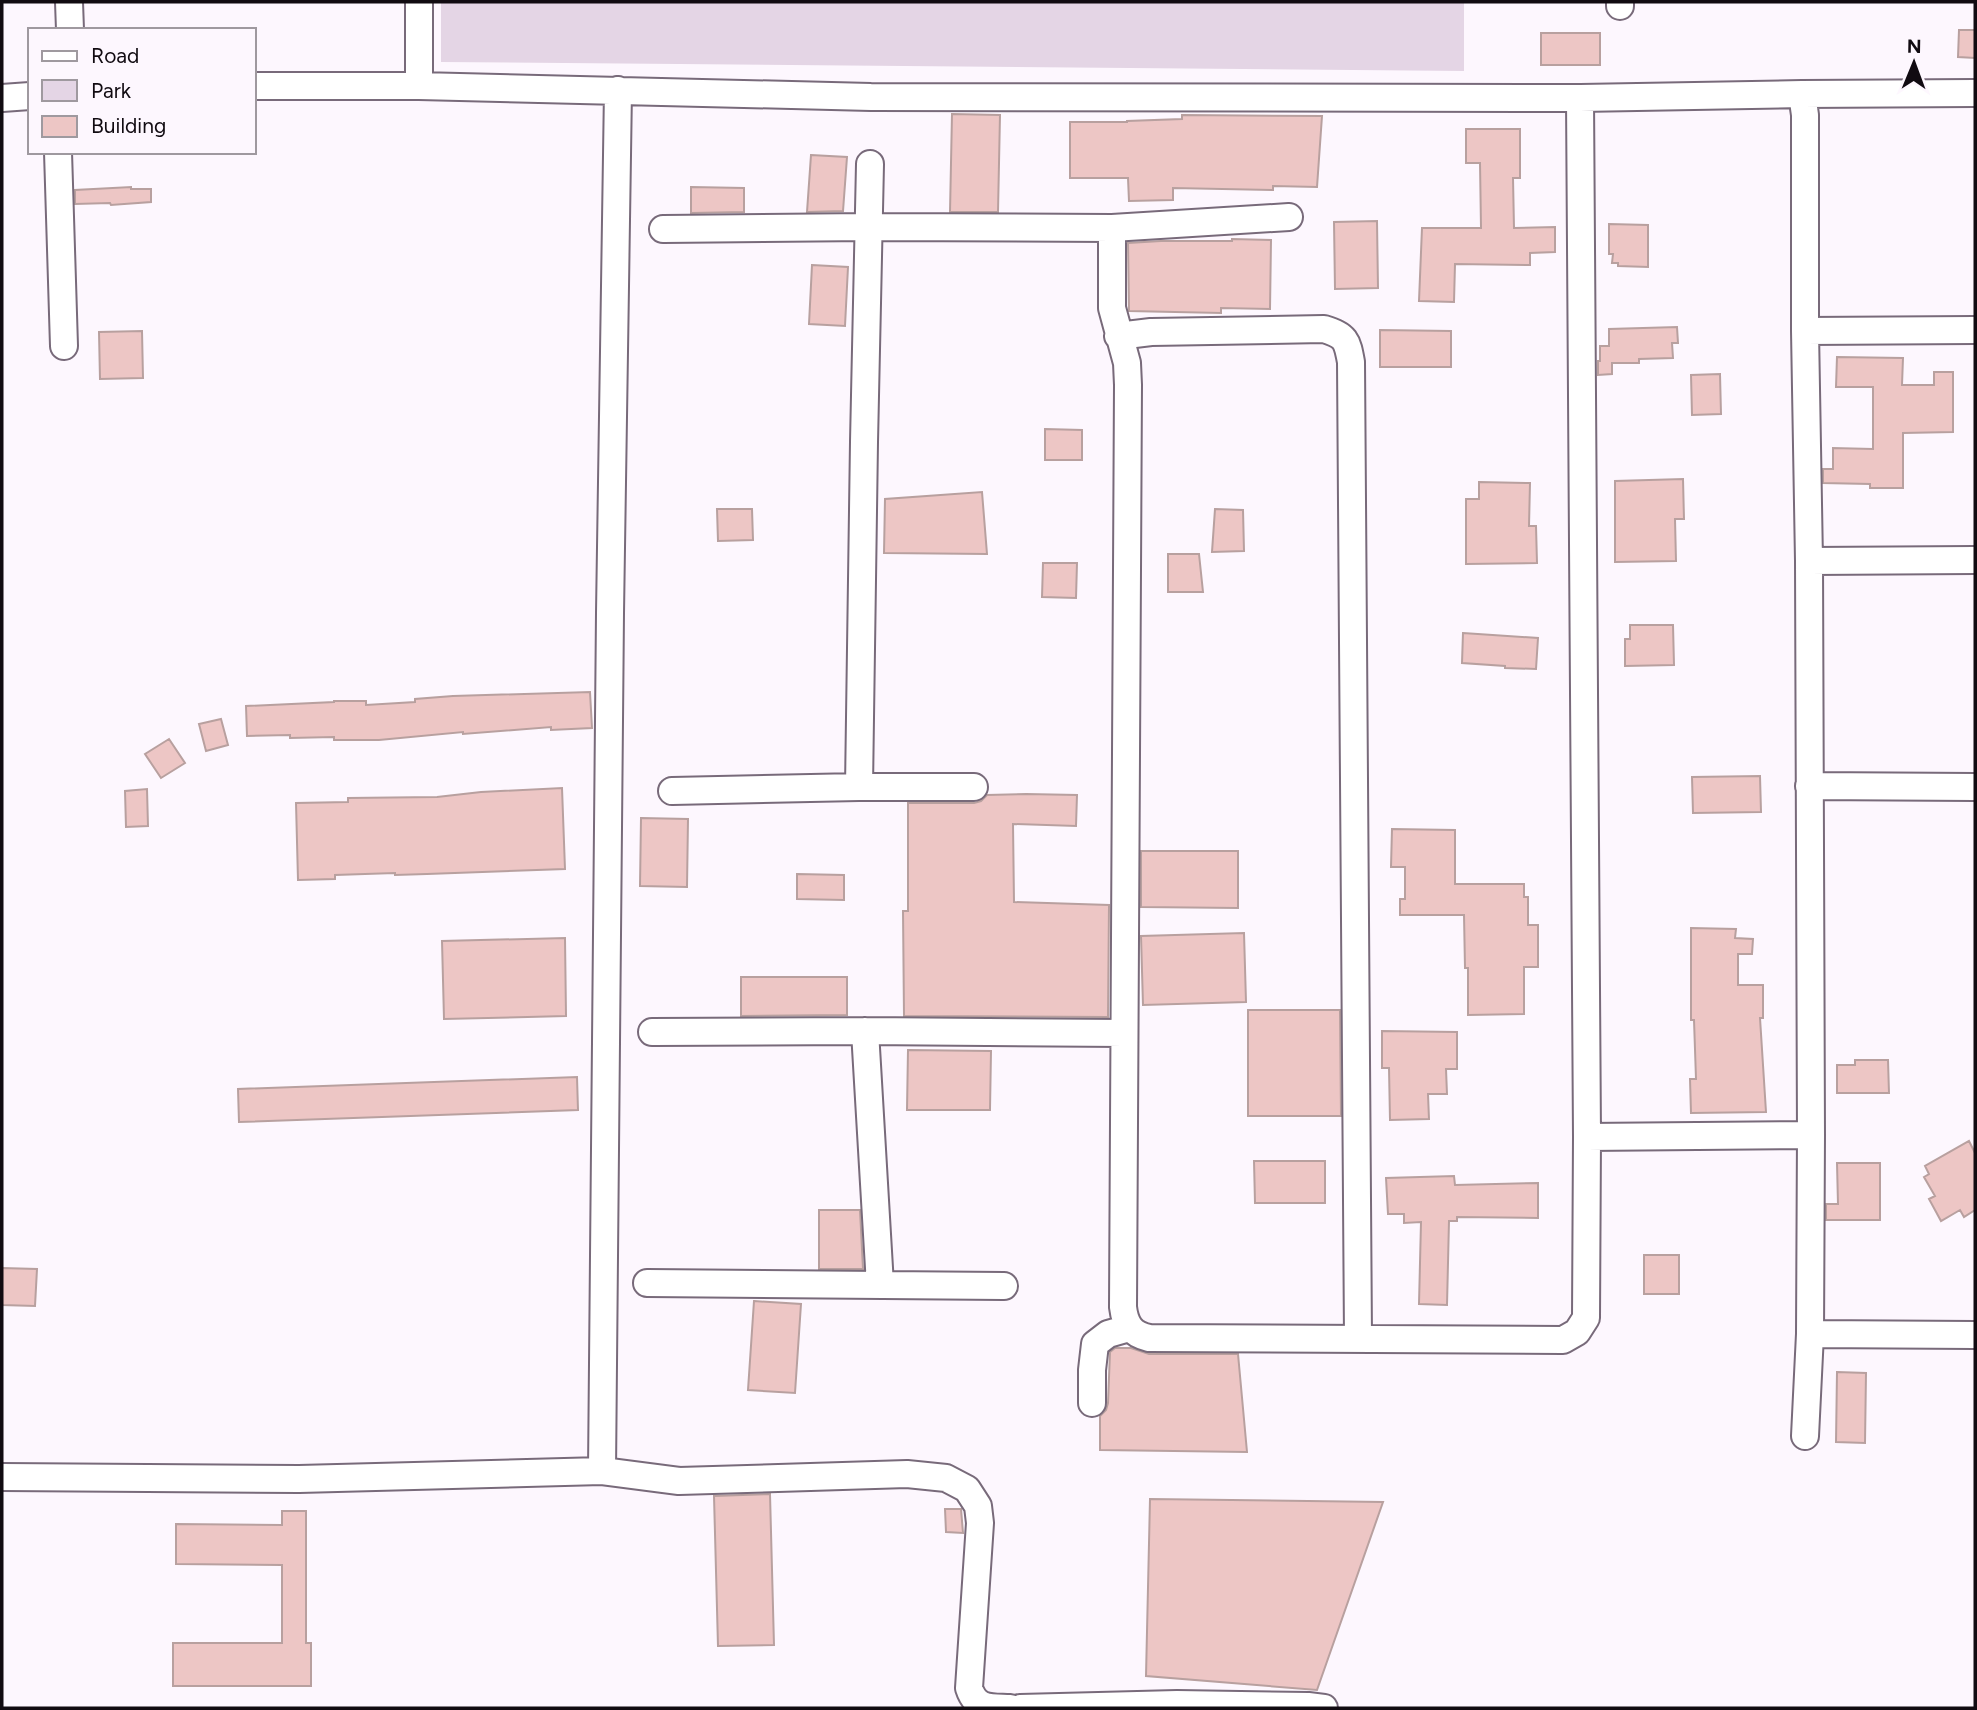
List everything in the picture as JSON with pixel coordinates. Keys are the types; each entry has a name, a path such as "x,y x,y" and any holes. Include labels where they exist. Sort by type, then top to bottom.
{"street":[{"path":"69,2 70,28"},
{"path":"419,2 419,86"},
{"path":"256,86 419,86 871,97 1580,98 1975,93"},
{"path":"602,1471 609,655 618,90"},
{"path":"1802,94 1805,116 1809,561 1811,1135 1810,1334 1805,1436"},
{"path":"2,97 28,96"},
{"path":"1112,228 1112,308 1127,363 1128,385 1125,1320 1129,1328 1139,1336 1149,1338 1563,1340 1577,1332 1586,1318 1580,98"},
{"path":"58,154 64,346"},
{"path":"859,787 870,164"},
{"path":"663,229 1112,228 1289,217"},
{"path":"1118,336 1151,332 1324,329 1340,334 1348,344 1351,376 1358,1338"},
{"path":"1805,331 1975,330"},
{"path":"1809,561 1975,560"},
{"path":"1809,786 1975,787"},
{"path":"671,791 974,787"},
{"path":"865,1031 880,1285"},
{"path":"652,1032 1124,1034"},
{"path":"1587,1138 1811,1135"},
{"path":"647,1283 1004,1286"},
{"path":"1092,1403 1095,1344 1108,1334 1129,1328"},
{"path":"1810,1334 1975,1335"},
{"path":"2,1477 299,1479 602,1471 679,1480 907,1474 946,1478 967,1489 978,1506 980,1523 969,1688 972,1698 982,1706 1010,1708"},
{"path":"1020,1708 1177,1704 1324,1708"}],"green space":[{"path":"441,2 1464,2 1464,71 441,62"}],"building":[{"path":"1959,30 1975,30 1975,58 1958,57"},
{"path":"1541,33 1600,33 1600,65 1541,65"},
{"path":"952,114 1000,115 998,212 950,212"},
{"path":"1182,115 1322,116 1317,187 1273,186 1273,190 1173,188 1173,200 1129,201 1128,178 1070,178 1070,122 1182,119"},
{"path":"1466,129 1520,129 1520,178 1513,178 1514,228 1555,227 1555,252 1530,253 1530,265 1455,264 1454,302 1419,301 1422,228 1481,228 1480,163 1466,163"},
{"path":"811,155 847,157 843,211 807,212"},
{"path":"131,187 151,189 151,202 75,204 75,190"},
{"path":"691,187 744,188 744,212 691,213"},
{"path":"1377,221 1378,288 1335,289 1334,222"},
{"path":"1609,224 1648,225 1648,267 1618,266 1618,263 1612,263 1613,254 1609,254"},
{"path":"1271,240 1270,309 1221,308 1221,313 1129,311 1128,243"},
{"path":"812,265 848,267 845,326 809,324"},
{"path":"1677,327 1678,343 1672,343 1673,358 1639,359 1639,363 1612,363 1612,374 1598,375 1600,346 1609,346 1609,329"},
{"path":"1380,330 1451,331 1451,367 1380,367"},
{"path":"142,331 143,378 100,379 99,332"},
{"path":"1837,357 1903,358 1902,385 1934,385 1934,372 1953,372 1953,432 1903,433 1903,488 1823,483 1823,469 1833,469 1833,448 1873,449 1873,387 1836,387"},
{"path":"1720,374 1721,414 1692,415 1691,375"},
{"path":"1045,429 1082,430 1082,460 1045,460"},
{"path":"1683,479 1684,519 1675,519 1676,561 1615,562 1615,481"},
{"path":"1479,482 1530,483 1529,526 1536,526 1537,563 1466,564 1466,499 1479,499"},
{"path":"982,492 987,554 884,553 885,499"},
{"path":"717,509 752,509 753,540 718,541"},
{"path":"1215,509 1243,510 1244,551 1212,552"},
{"path":"1168,554 1199,554 1203,592 1168,592"},
{"path":"1043,563 1077,563 1076,598 1042,597"},
{"path":"1630,625 1673,625 1674,665 1625,666 1625,639 1630,639"},
{"path":"1463,633 1538,638 1536,669 1462,663"},
{"path":"590,692 592,728 551,730 551,727 379,740 290,738 290,735 247,736 246,706 334,701 366,701 366,705 453,696"},
{"path":"221,719 228,745 206,751 199,724"},
{"path":"169,739 185,763 161,778 145,754"},
{"path":"1760,776 1761,812 1693,813 1692,777"},
{"path":"562,788 565,869 335,875 335,879 298,880 296,803"},
{"path":"147,789 148,826 126,827 125,791"},
{"path":"987,795 1077,795 1076,826 1013,824 1014,902 1109,905 1108,1017 904,1016 903,911 908,911 908,803 974,803"},
{"path":"641,818 688,819 687,887 640,886"},
{"path":"1392,829 1455,830 1455,884 1524,884 1524,897 1528,897 1528,925 1538,925 1538,967 1524,967 1524,1014 1468,1015 1464,915 1400,915 1400,899 1405,899 1405,867 1391,867"},
{"path":"1141,851 1238,851 1238,908 1141,907"},
{"path":"797,874 844,875 844,900 797,899"},
{"path":"1691,928 1736,929 1735,938 1753,939 1752,954 1738,954 1738,985 1763,985 1763,1018 1760,1018 1766,1112 1691,1113 1690,1079 1696,1079 1694,1020 1691,1020"},
{"path":"1244,933 1246,1002 1143,1005 1141,936"},
{"path":"565,938 566,1016 444,1019 442,941"},
{"path":"741,977 847,977 847,1015 741,1016"},
{"path":"1248,1010 1340,1010 1341,1116 1248,1116"},
{"path":"1382,1031 1457,1032 1457,1069 1446,1069 1447,1094 1428,1094 1429,1119 1390,1120 1389,1068 1382,1068"},
{"path":"908,1050 991,1051 990,1110 907,1110"},
{"path":"1855,1060 1888,1060 1889,1093 1837,1093 1837,1065 1855,1065"},
{"path":"577,1077 578,1110 239,1122 238,1089"},
{"path":"1969,1141 1975,1153 1975,1210 1964,1217 1960,1210 1941,1221 1929,1199 1935,1196 1924,1177 1929,1174 1925,1166"},
{"path":"1254,1161 1325,1161 1325,1203 1255,1203"},
{"path":"1837,1163 1880,1163 1880,1220 1826,1220 1826,1204 1838,1204"},
{"path":"1454,1176 1455,1185 1538,1183 1538,1218 1457,1217 1457,1221 1449,1221 1447,1305 1419,1304 1421,1222 1404,1223 1404,1214 1388,1214 1386,1178"},
{"path":"819,1210 860,1210 863,1269 819,1269"},
{"path":"1644,1255 1679,1255 1679,1294 1644,1294"},
{"path":"2,1268 37,1269 35,1306 2,1305"},
{"path":"754,1301 801,1304 795,1393 748,1390"},
{"path":"1115,1348 1131,1348 1149,1354 1238,1354 1247,1452 1100,1450 1100,1416 1108,1403 1110,1352"},
{"path":"1837,1372 1866,1373 1865,1443 1836,1442"},
{"path":"770,1494 774,1645 718,1646 714,1496"},
{"path":"1150,1499 1383,1502 1317,1690 1146,1676"},
{"path":"945,1509 961,1509 963,1533 946,1532"},
{"path":"282,1511 306,1511 306,1643 311,1643 311,1686 173,1686 173,1643 282,1643 282,1565 176,1564 176,1524 282,1525"}]}
